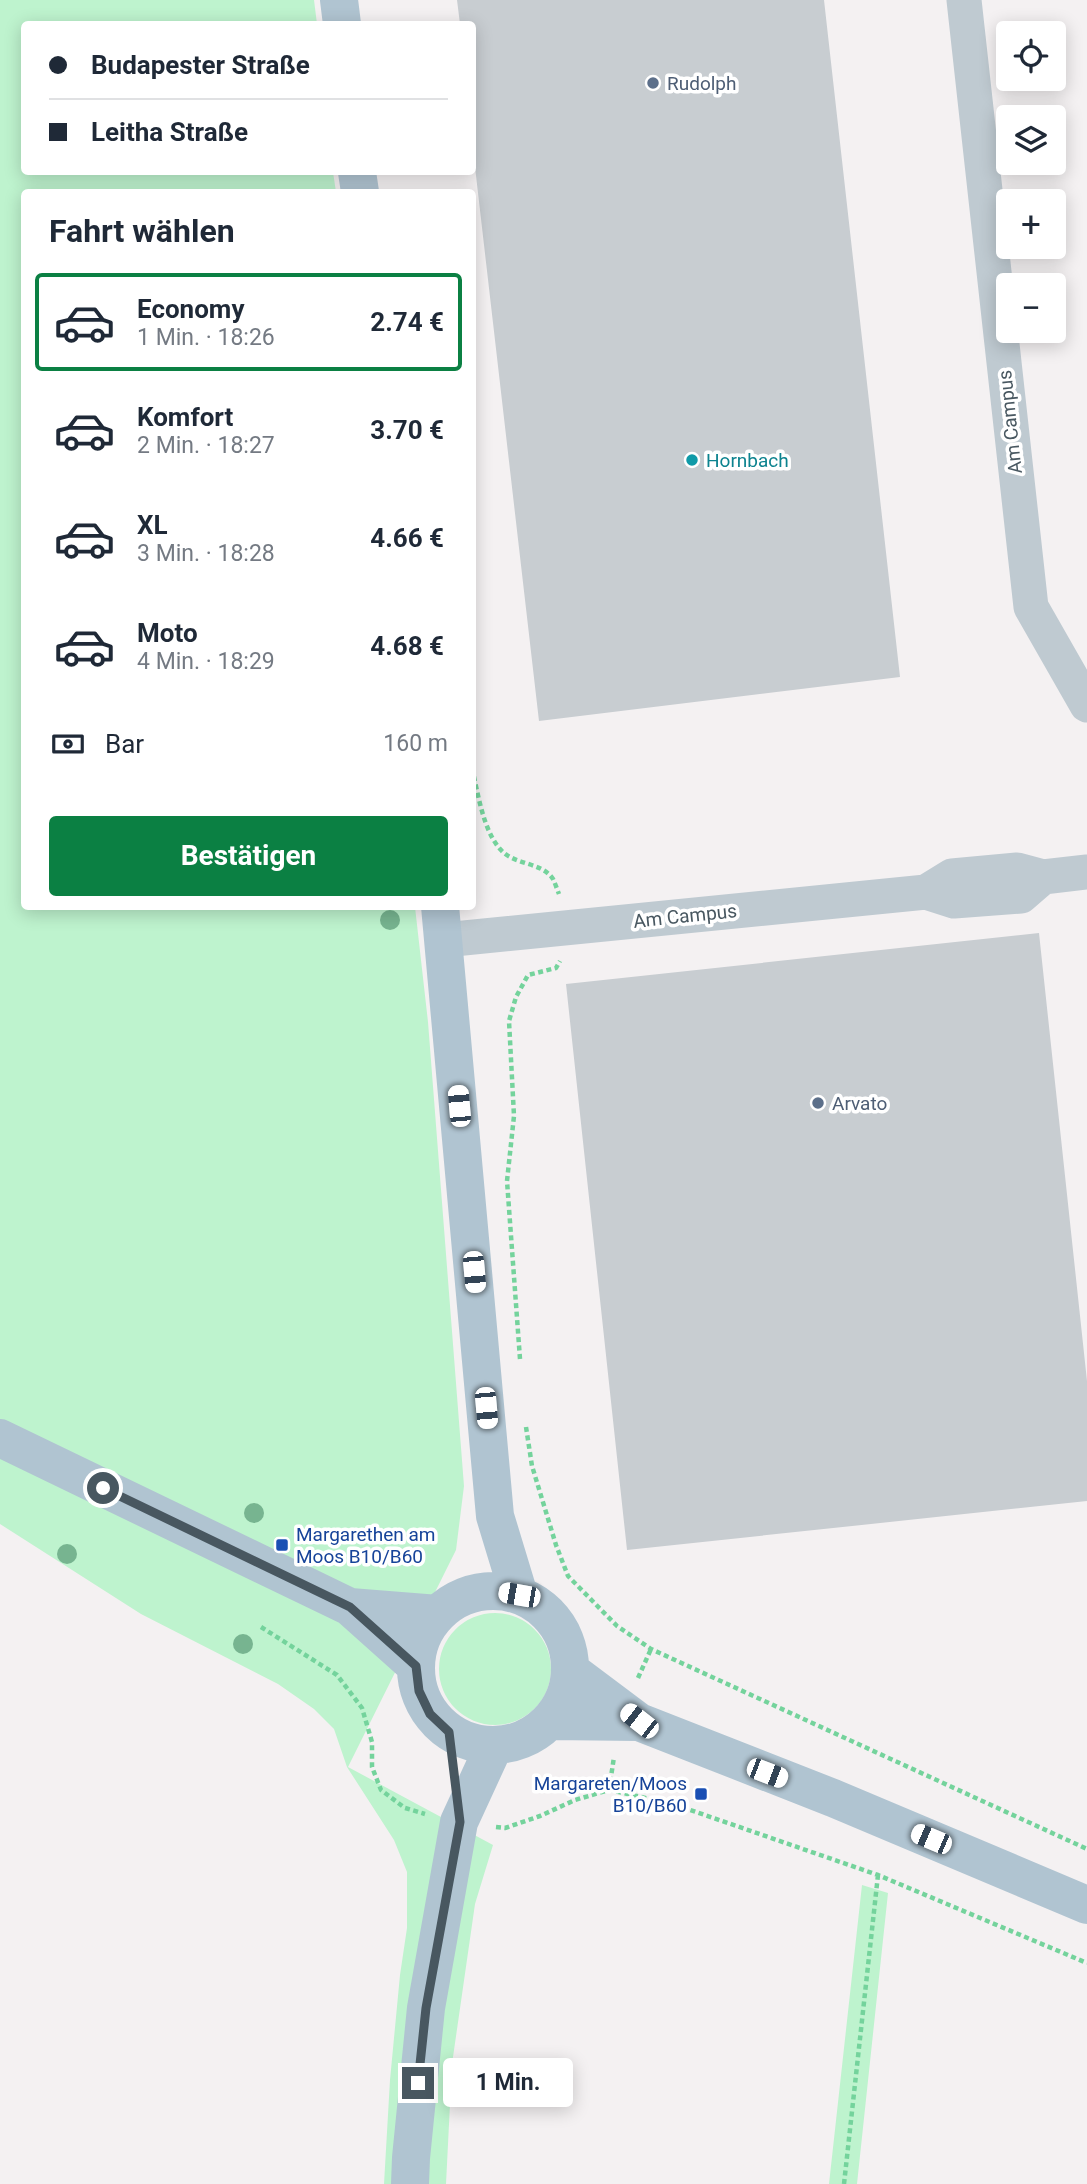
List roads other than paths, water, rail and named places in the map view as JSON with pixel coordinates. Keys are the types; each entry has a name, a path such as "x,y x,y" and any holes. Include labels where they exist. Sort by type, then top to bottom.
{"main road":[{"path":"339,0 342,21"},
{"path":"442,923 495,1516 519,1595"},
{"path":"0,1438 350,1607 416,1666"},
{"path":"350,1607 454,1604 494,1591 519,1595 540,1607 557,1625 568,1647 571,1671 565,1698 550,1721 525,1739 494,1746 471,1743 449,1732 430,1714 419,1691 416,1666 426,1629 454,1604 495,1516"},
{"path":"571,1671 639,1721 833,1798 1087,1905"},
{"path":"550,1721 639,1721"},
{"path":"449,1732 460,1822"},
{"path":"410,2184 426,2008 460,1822 494,1746"}],"street":[{"name":"Am Campus","path":"964,0 1031,607 1087,705"},
{"name":"Am Campus","path":"442,923 561,928 926,892 954,901 1021,896 1043,877 1087,872"}],"place":[{"name":"Rudolph","path":"653,83"},
{"name":"Hornbach","path":"692,460"},
{"name":"Arvato","path":"818,1103"},
{"name":"Margarethen am Moos B10/B60","path":"282,1545"},
{"name":"Margareten/Moos B10/B60","path":"701,1794"}]}
